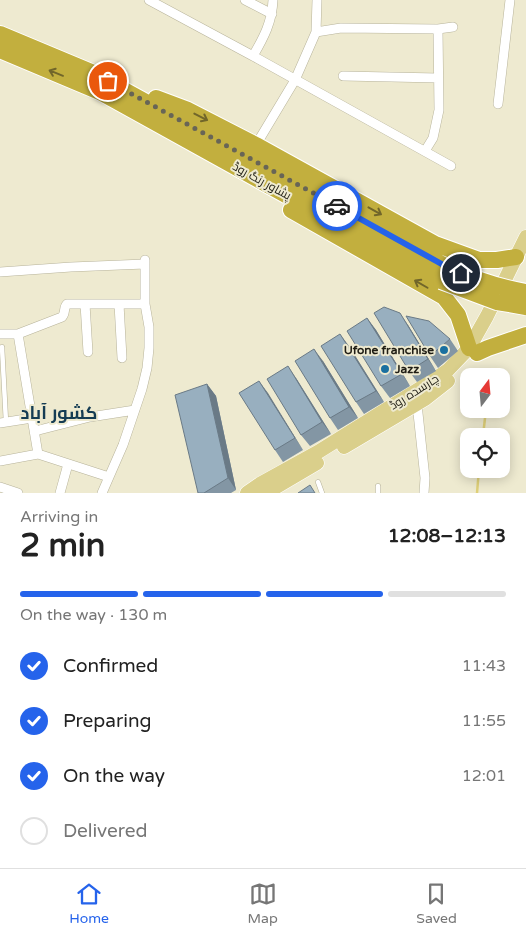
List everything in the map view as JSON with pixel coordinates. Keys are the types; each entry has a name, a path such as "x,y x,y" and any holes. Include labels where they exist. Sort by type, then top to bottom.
{"highway":[{"name":"پشاور رنگ روڈ","path":"0,34 91,72 444,274 475,279 501,288 526,292"},
{"name":"پشاور رنگ روڈ","path":"0,50 100,92 497,302 526,307"},
{"path":"91,72 188,110 256,145 435,244 479,260 497,260 521,256"},
{"path":"100,92 136,121 444,297 458,315 473,350 488,348 526,335"}],"main road":[{"name":"چارسدہ روڈ","path":"247,493 318,452 436,379 473,350 487,316 521,256 526,237"},
{"name":"چارسدہ روڈ","path":"266,493 417,404 455,376 474,358 473,350"}],"street":[{"path":"149,0 452,166"},
{"path":"245,0 272,14"},
{"path":"253,56 262,42 272,14 273,0"},
{"path":"256,145 295,80 316,32 317,0"},
{"path":"498,104 510,0"},
{"path":"316,32 341,28 438,29 453,27"},
{"path":"425,151 433,138 439,110 438,29"},
{"path":"343,76 438,78"},
{"path":"0,272 145,262 145,304 149,327 147,368 124,446 102,493"},
{"path":"0,334 18,334 62,317 67,304 145,304"},
{"path":"85,304 88,352"},
{"path":"118,304 122,358"},
{"path":"18,334 38,454"},
{"path":"417,404 424,493"},
{"path":"35,430 135,410"},
{"path":"3,423 32,418"},
{"path":"0,462 38,454 109,477"},
{"path":"60,493 68,464"},
{"path":"0,487 18,493"}],"lane":[{"path":"2,347 3,423"},
{"path":"318,482 322,493"},
{"path":"378,486 378,493"}],"building":[{"path":"384,307 400,313 428,359 409,371 374,313"},
{"path":"406,316 429,321 450,339 430,356"},
{"path":"367,318 402,374 381,386 347,331"},
{"path":"340,334 376,391 356,402 321,346"},
{"path":"314,349 349,407 330,418 295,361"},
{"path":"288,366 322,422 301,435 267,379"},
{"path":"259,381 295,438 275,450 239,393"},
{"path":"207,384 228,478 204,493 198,493 175,395"},
{"path":"310,485 315,493 298,493"}],"waterway":[{"path":"484,428 485,418"},
{"path":"477,493 478,478"}],"way so far":[{"path":"108,81 337,206"}],"place":[{"name":"Ufone franchise","path":"444,350"},
{"name":"Jazz","path":"385,369"}],"district":[{"name":"کشور آباد","path":"59,413"}],"route":[{"path":"337,206 461,273"}]}
